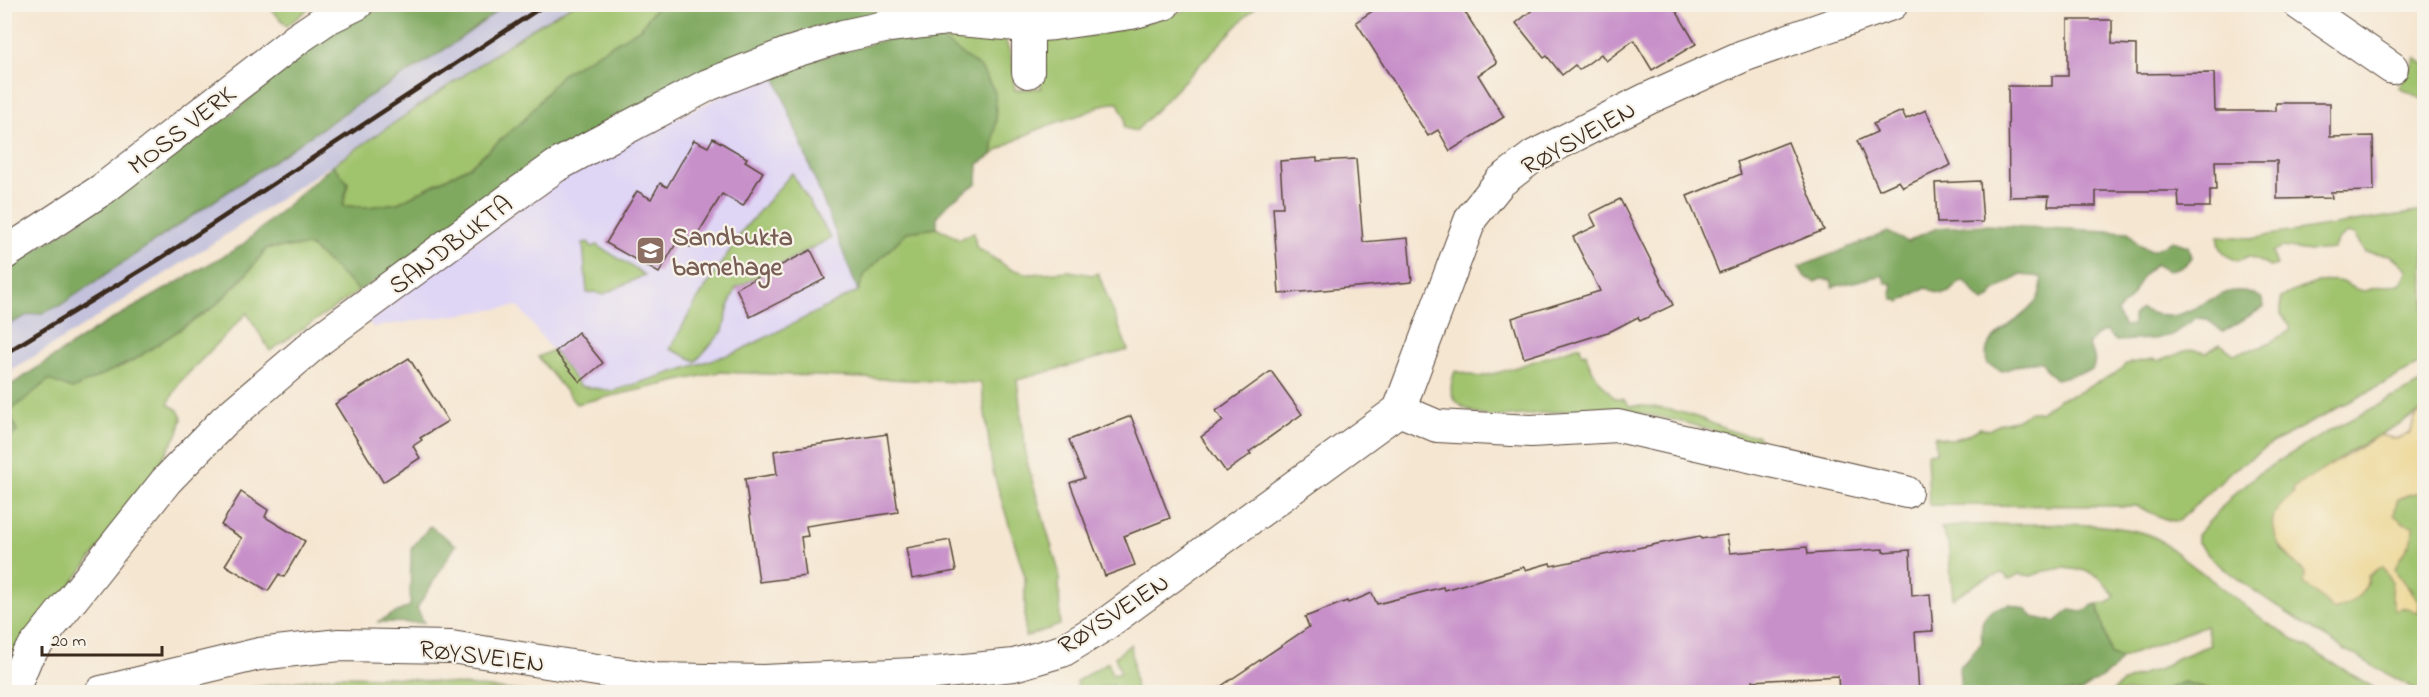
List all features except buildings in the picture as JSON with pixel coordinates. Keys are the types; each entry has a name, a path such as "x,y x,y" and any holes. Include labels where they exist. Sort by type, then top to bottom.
{"street":[{"name":"MOSS VERK","path":"4,254 104,189 297,39 328,18 357,4"},
{"name":"SANDBUKTA","path":"16,693 16,683 27,656 166,481 224,421 320,339 556,166 708,85 786,54 843,36 889,26 947,19 1028,27 1131,13 1164,4"},
{"name":"RØYSVEIEN","path":"100,693 259,654 339,645 451,647 654,679 763,681 935,673 1014,665 1062,651 1103,626 1399,410 1471,218 1500,182 1534,156 1647,99 1743,56 1892,4"},
{"path":"2299,4 2392,68"},
{"path":"1028,27 1028,72"},
{"path":"1399,410 1437,426 1532,431 1618,426 1906,492"}],"shaded area":[{"path":"504,5 572,5 218,240 5,374 5,326 28,315 42,313 59,306 368,97 413,71 483,23"},
{"name":"Sandbukta barnehage","path":"773,71 858,291 737,352 613,391 580,386 518,306 373,327 368,321 516,211 600,155"}],"green space":[{"path":"878,4 888,12 816,27 765,46 359,291 310,246 267,248 247,273 214,307 134,360 72,389 49,380 10,411 17,432 5,440 5,389 99,327 241,246 333,165 348,183 343,206 369,207 398,203 470,166 525,119 561,75 641,28 654,10 661,5"},
{"path":"276,5 313,5 287,26 271,9"},
{"path":"399,5 504,5 421,65 368,97 59,306 42,313 28,315 5,326 5,270 73,226 234,112 315,41 365,14"},
{"path":"572,5 654,5 654,10 641,28 561,75 525,119 470,166 398,203 369,207 343,206 348,183 333,165 527,32"},
{"path":"1200,5 1257,5 1136,131 1124,128 1125,118 1118,103 1108,104 1035,131 992,155 996,118 909,33 1004,38 1011,58 1015,90 1041,88 1042,45 1050,39 1092,35 1123,28"},
{"path":"909,33 945,42 981,68 995,92 996,118 992,155 978,164 977,183 950,202 937,216 937,228 907,232 865,274 858,291 773,71"},
{"path":"2416,58 2424,64 2424,100 2399,87"},
{"path":"792,173 831,238 736,288 723,331 696,361 670,349 696,302 743,230"},
{"path":"2424,211 2424,362 2274,442 2229,473 2179,521 2163,518 2136,506 1929,505 1927,453 1936,452 1935,436 1947,439 1958,438 1980,428 1989,430 2031,412 2040,412 2059,399 2075,394 2116,373 2126,364 2153,359 2159,361 2191,349 2206,353 2220,344 2234,354 2261,347 2290,331 2290,325 2281,314 2281,298 2302,288 2328,281 2342,282 2365,291 2392,286 2401,283 2408,270 2391,255 2365,252 2354,235 2347,233 2339,239 2333,249 2310,251 2281,247 2272,252 2277,265 2270,267 2249,256 2237,261 2229,257 2221,249 2219,236 2251,238"},
{"path":"1985,225 2129,232 2137,243 2151,251 2173,241 2188,246 2191,257 2185,265 2168,271 2156,264 2145,273 2130,299 2117,312 2124,327 2133,325 2133,316 2141,309 2159,315 2177,315 2229,292 2251,293 2263,299 2264,307 2223,332 2207,319 2196,318 2172,335 2154,339 2116,341 2106,331 2097,334 2088,345 2094,358 2092,370 2056,379 2042,362 2030,362 2002,371 1987,364 1986,352 1989,344 2032,306 2041,288 2041,277 2021,275 1993,292 1991,297 1983,302 1964,281 1959,282 1952,290 1944,294 1926,287 1901,302 1893,299 1891,294 1893,284 1886,283 1882,275 1833,287 1831,280 1821,279 1815,282 1805,277 1799,267 1888,232 1907,242 1936,228"},
{"path":"937,228 960,239 974,232 976,247 1010,269 1031,274 1069,271 1093,275 1098,273 1128,350 1017,380 1027,463 1059,572 1060,625 1025,637 1025,577 993,472 981,383 719,372 576,404 538,357 553,350 580,386 613,391 737,352 858,291 865,274 907,232"},
{"path":"588,242 592,247 597,245 645,275 602,295 595,292 587,293 583,243"},
{"path":"310,246 359,291 270,351 247,313 180,382 168,404 178,410 182,418 178,433 141,494 39,626 5,665 5,440 17,432 9,411 49,379 72,389 134,360 214,307 247,274 267,248"},
{"path":"1580,346 1582,354 1586,353 1598,378 1616,399 1623,399 1630,406 1655,407 1674,411 1735,432 1757,435 1760,440 1777,449 1775,451 1712,430 1645,414 1587,410 1493,417 1466,409 1453,397 1451,388 1455,371 1479,377"},
{"path":"2424,381 2424,410 2349,452 2280,506 2281,549 2305,573 2305,579 2364,589 2368,583 2368,577 2383,567 2392,581 2391,594 2395,610 2406,608 2416,613 2412,590 2401,581 2395,569 2399,557 2409,545 2404,524 2394,515 2397,501 2410,494 2424,492 2424,692 2421,692 2335,643 2252,589 2209,555 2197,541 2197,535 2231,497 2259,473 2327,432"},
{"path":"1970,525 2093,525 2140,532 2158,539 2270,625 2381,692 2211,692 2184,682 2159,692 2112,692 2122,683 2144,673 2158,670 2177,658 2210,645 2206,625 2122,658 2111,655 2097,604 2108,603 2115,596 2099,577 2087,571 2064,568 2031,576 2019,574 2010,579 2002,573 1982,580 1953,598 1948,544 1941,528"},
{"path":"430,526 456,545 417,608 424,623 377,622 410,606 411,549"},
{"path":"2010,604 2025,609 2033,617 2055,622 2070,610 2083,612 2097,604 2111,655 2122,658 2113,670 2080,692 1961,692 1959,667 1982,642 1981,633 1985,616 1995,609"},
{"path":"1131,644 1136,692 1114,692 1113,685 1077,692 1077,681 1108,662 1112,675 1121,673 1115,657"},
{"path":"337,676 391,677 526,692 221,692"},
{"path":"2184,682 2205,688 2211,692 2159,692"}],"sand":[{"path":"2420,412 2424,415 2424,492 2410,494 2397,501 2394,515 2404,523 2413,526 2409,543 2395,569 2420,603 2416,613 2406,608 2395,610 2391,594 2392,581 2383,567 2368,576 2365,588 2357,598 2334,610 2304,583 2305,573 2287,555 2277,540 2273,524 2274,515 2294,493 2293,488 2380,435 2397,439 2411,432 2414,419"}],"railway":[{"path":"4,354 158,260 546,4"}],"place":[{"name":"Sandbukta barnehage","path":"651,251"}]}
